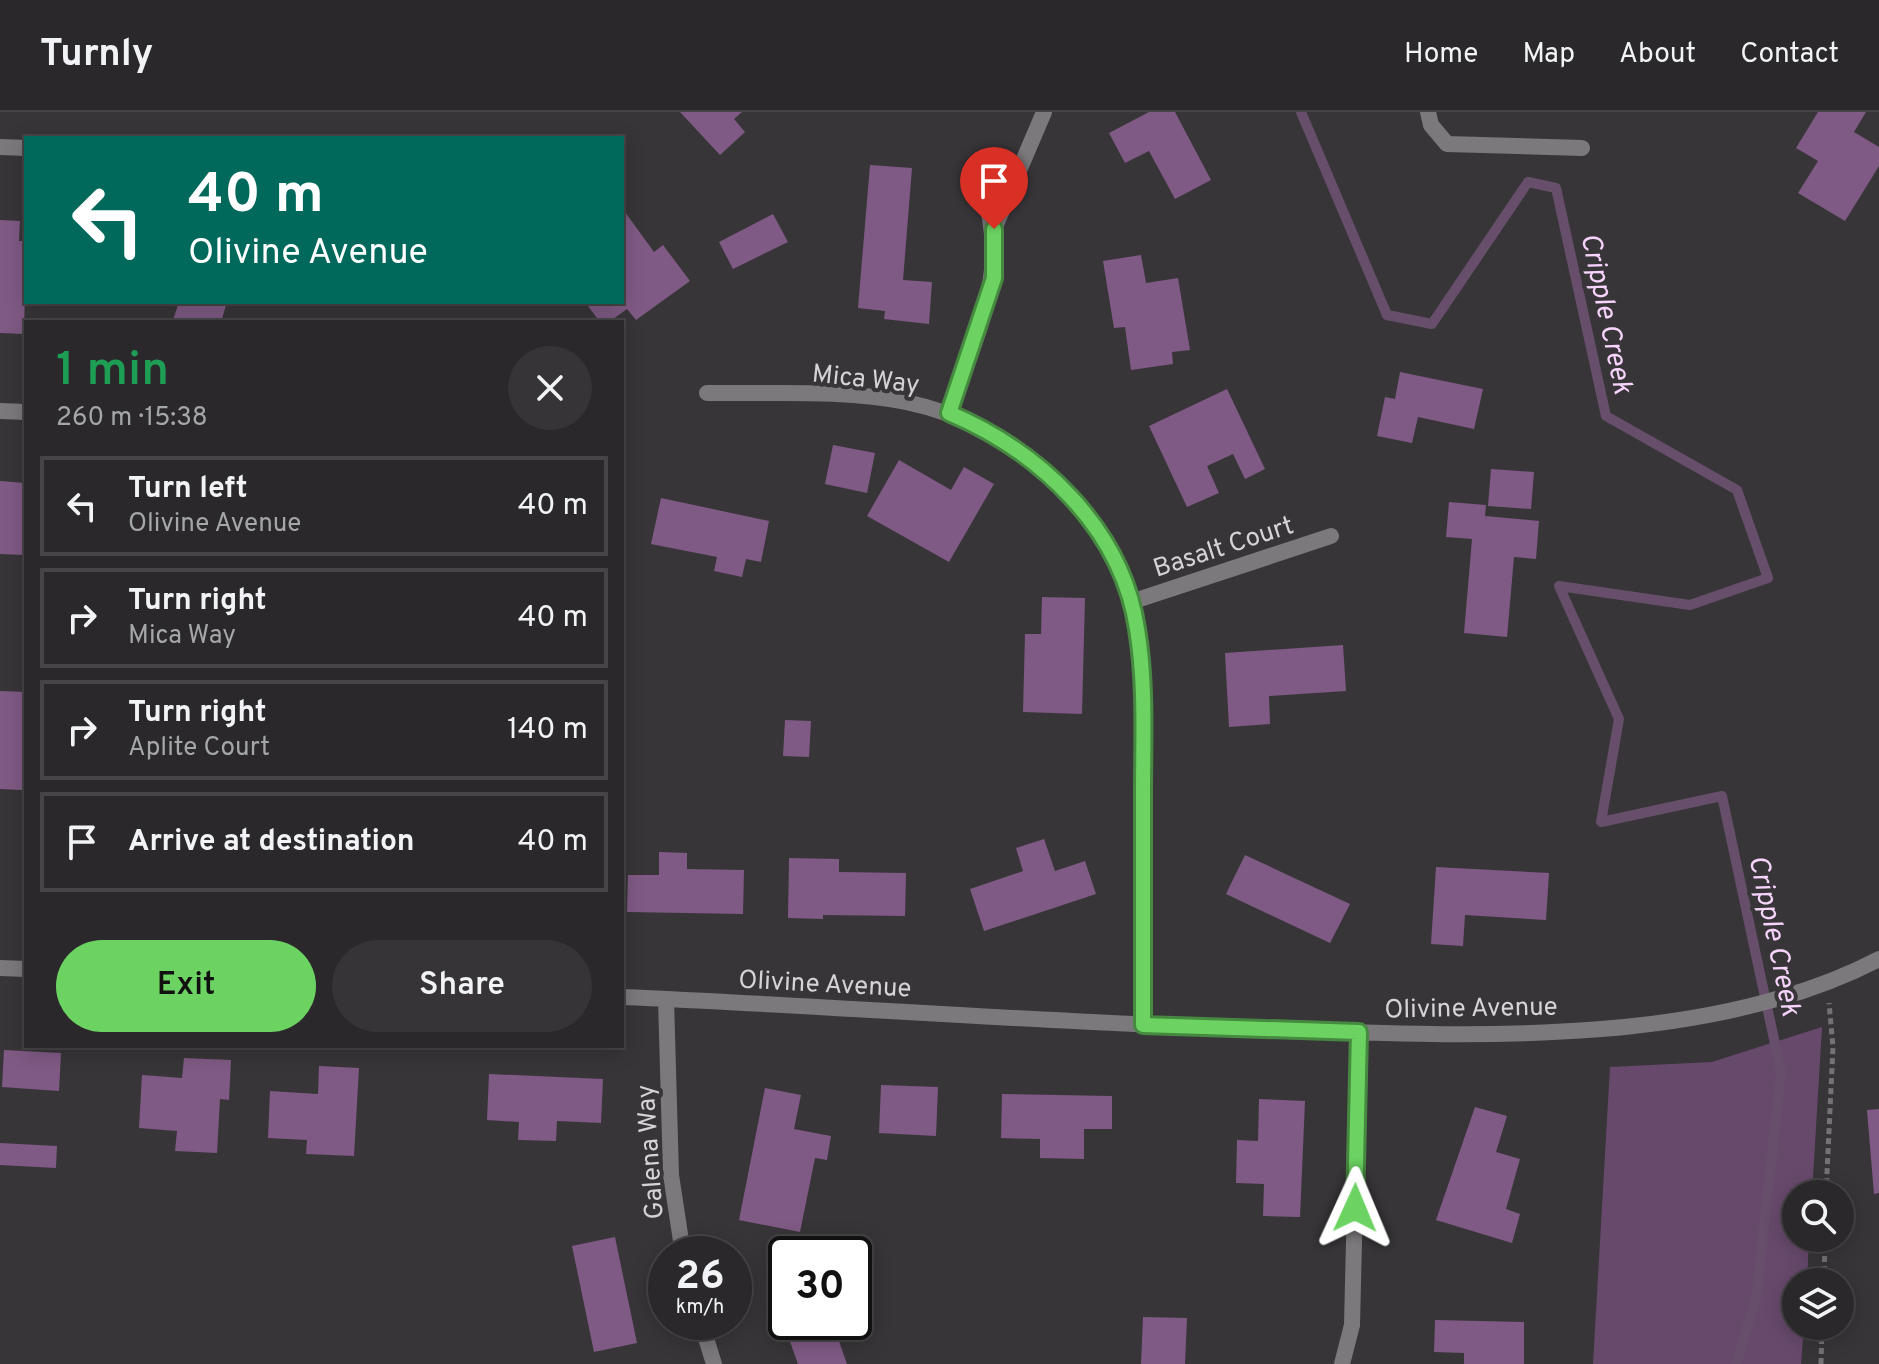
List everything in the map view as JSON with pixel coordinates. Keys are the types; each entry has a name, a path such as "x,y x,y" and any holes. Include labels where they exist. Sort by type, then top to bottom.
{"street":[{"path":"994,229 1044,112"},
{"path":"1428,112 1431,125 1447,144 1582,148"},
{"path":"0,147 24,148"},
{"path":"949,413 994,278 994,229 981,186"},
{"name":"Mica Way","path":"707,393 866,397 904,401 949,413 1015,447 1055,478 1088,516 1114,559 1131,602 1143,676 1143,1025"},
{"path":"0,411 24,412"},
{"name":"Basalt Court","path":"1131,602 1331,536"},
{"name":"Olivine Avenue","path":"624,997 1143,1025 1359,1032 1564,1031 1667,1020 1761,1003 1826,983 1879,959"},
{"path":"0,968 24,969"},
{"name":"Galena Way","path":"666,999 671,1175 680,1236"},
{"path":"1342,1364 1352,1325 1359,1032"},
{"path":"707,1340 714,1364"}],"path":[{"path":"1826,983 1833,1047 1827,1180"},
{"path":"1821,1364 1822,1340"}],"shaded area":[{"path":"1822,1027 1813,1180 1782,1180 1782,1252 1808,1252 1808,1268 1782,1268 1782,1340 1803,1340 1801,1364 1593,1364 1610,1067 1712,1062"}],"building":[{"path":"680,112 742,112 734,119 745,132 720,155"},
{"path":"1149,112 1175,112 1211,180 1175,199 1149,151 1125,163 1109,133"},
{"path":"1818,112 1866,112 1854,132 1879,147 1879,166 1845,221 1798,193 1818,161 1796,148"},
{"path":"870,165 912,168 903,280 932,282 929,324 884,319 885,311 858,308"},
{"path":"624,211 654,252 663,245 690,281 636,320 627,309 612,320 598,320 586,304 624,304"},
{"path":"773,214 788,242 733,269 719,242"},
{"path":"0,220 20,221 19,241 24,241 24,334 0,333"},
{"path":"1141,255 1146,283 1178,278 1190,350 1172,352 1173,364 1131,370 1125,327 1114,328 1103,261"},
{"path":"178,304 226,304 222,320 173,320"},
{"path":"1400,372 1483,389 1474,429 1418,417 1412,443 1377,436 1385,397 1395,399"},
{"path":"1227,389 1265,469 1245,479 1233,454 1207,466 1219,493 1187,507 1149,426"},
{"path":"833,445 875,453 867,493 825,484"},
{"path":"899,460 951,490 964,467 994,484 949,562 867,516"},
{"path":"1491,469 1534,472 1531,509 1488,506"},
{"path":"0,481 24,483 24,555 0,554"},
{"path":"661,498 769,521 761,562 746,559 742,577 714,571 717,557 651,544"},
{"path":"1449,502 1486,505 1485,516 1539,521 1536,559 1514,557 1507,637 1464,633 1472,539 1446,537"},
{"path":"1042,597 1085,598 1082,714 1023,712 1025,634 1041,634"},
{"path":"1343,645 1346,691 1269,696 1270,724 1229,727 1225,653"},
{"path":"0,691 24,692 22,790 0,789"},
{"path":"785,720 811,721 809,757 783,756"},
{"path":"1044,839 1055,871 1085,861 1096,894 984,931 970,889 1023,871 1016,848"},
{"path":"659,852 687,853 687,869 744,870 743,914 627,912 628,875 659,875"},
{"path":"1245,855 1350,904 1330,943 1226,894"},
{"path":"789,858 839,859 839,872 906,873 905,916 823,915 823,919 788,918"},
{"path":"1436,867 1549,873 1546,920 1465,915 1463,946 1431,944"},
{"path":"4,1050 61,1053 59,1091 2,1087"},
{"path":"184,1058 231,1060 229,1100 220,1099 217,1153 175,1151 177,1131 139,1128 142,1075 182,1078"},
{"path":"319,1066 359,1068 354,1156 306,1154 307,1140 268,1138 270,1091 318,1094"},
{"path":"489,1074 603,1079 601,1123 557,1121 556,1141 518,1140 519,1122 487,1120"},
{"path":"881,1085 938,1087 936,1136 879,1133"},
{"path":"765,1088 801,1095 794,1129 831,1136 827,1160 815,1158 800,1232 739,1220"},
{"path":"1002,1094 1112,1096 1112,1129 1084,1129 1084,1159 1040,1158 1040,1139 1001,1138"},
{"path":"1259,1099 1305,1101 1300,1217 1263,1216 1264,1184 1236,1183 1237,1140 1258,1141"},
{"path":"1475,1107 1507,1116 1496,1152 1520,1159 1506,1209 1520,1214 1512,1243 1436,1220"},
{"path":"1879,1109 1879,1193 1874,1194 1867,1110"},
{"path":"0,1143 57,1146 56,1168 0,1165"},
{"path":"615,1237 637,1343 594,1352 572,1246"},
{"path":"1143,1317 1187,1318 1185,1364 1141,1364"},
{"path":"1435,1320 1524,1322 1524,1364 1464,1364 1464,1353 1434,1352"},
{"path":"789,1340 839,1340 847,1364 798,1364"}],"waterway":[{"name":"Cripple Creek","path":"1301,112 1387,315 1432,324 1528,182 1556,188 1606,416 1737,490 1768,578 1690,605 1559,586 1619,719 1601,822 1722,796 1781,1072 1756,1299 1736,1364"}],"route":[{"path":"994,229 994,278 949,413 1015,447 1055,478 1088,516 1114,559 1131,602 1143,676 1143,1025 1359,1032 1355,1208"}]}
